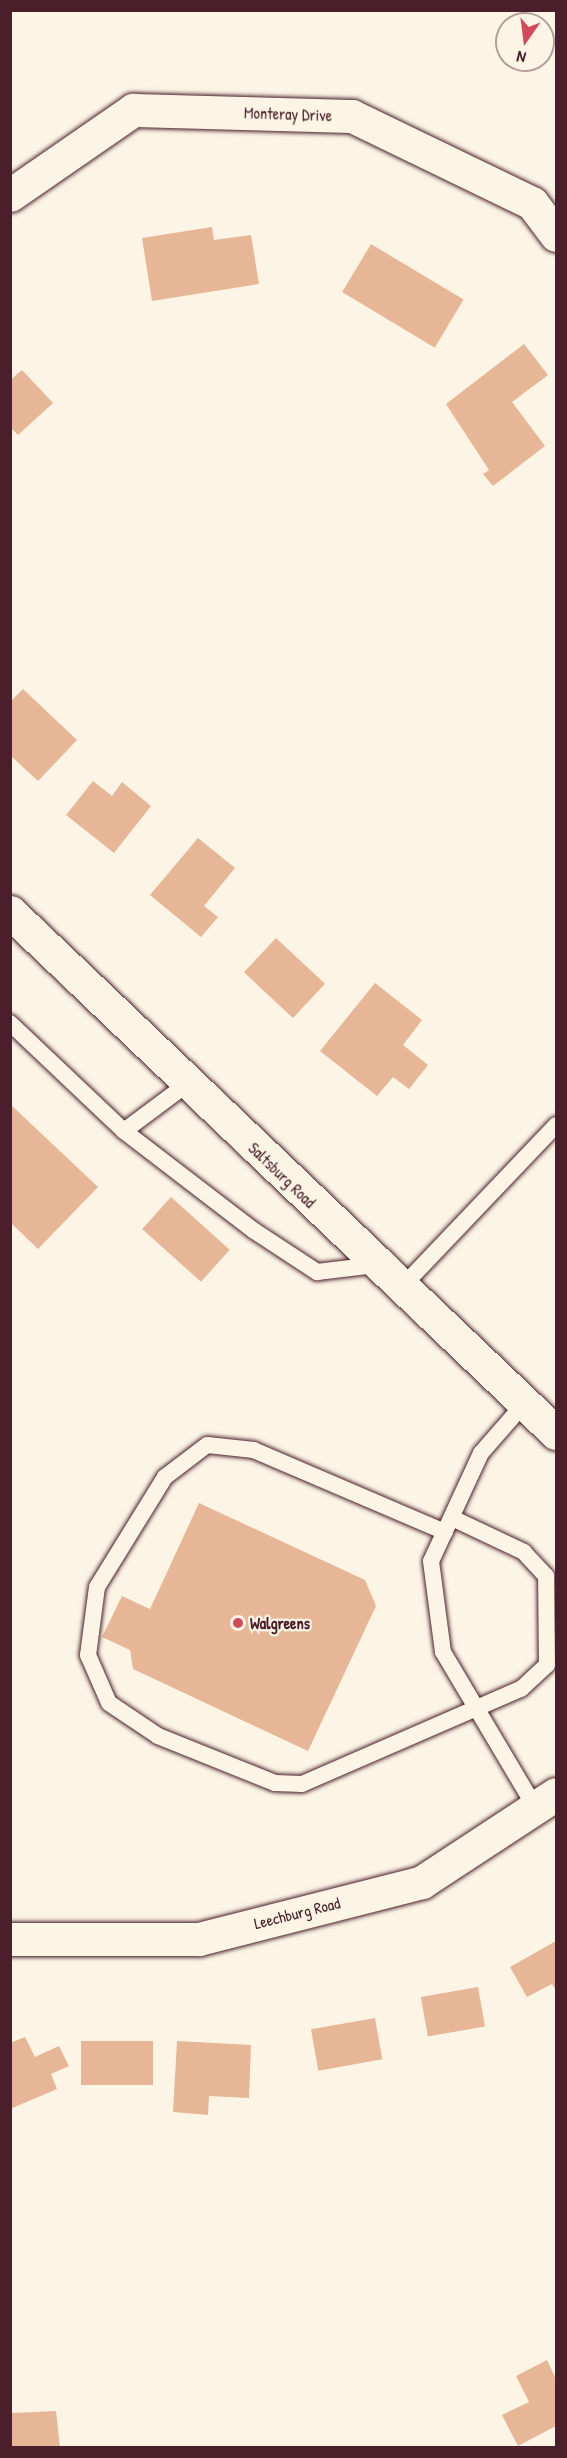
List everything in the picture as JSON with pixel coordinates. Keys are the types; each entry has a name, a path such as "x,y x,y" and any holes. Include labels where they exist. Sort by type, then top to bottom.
{"street":[{"name":"Monteray Drive","path":"10,195 133,110 352,116 532,203 556,235"},
{"name":"Saltsburg Road","path":"10,912 523,1406 556,1433"},
{"name":"Leechburg Road","path":"10,1939 199,1939 422,1882 546,1800"}],"lane":[{"path":"10,1023 124,1131 253,1230 317,1272 376,1264"},
{"path":"124,1131 187,1084"},
{"path":"401,1288 556,1125"},
{"path":"523,1406 481,1453 431,1561 443,1652 477,1708 546,1800"},
{"path":"207,1445 254,1450 448,1525 524,1552 546,1576 547,1665 521,1689 302,1784 275,1783 158,1736 109,1703 88,1655 97,1587 165,1477 207,1445"}],"building":[{"path":"212,227 214,240 251,235 259,284 152,301 142,238"},
{"path":"371,244 464,300 435,348 342,292"},
{"path":"524,344 548,375 512,402 545,446 493,486 483,474 489,470 446,404"},
{"path":"22,370 53,403 18,435 10,427 10,380"},
{"path":"23,689 77,740 38,781 10,755 10,702"},
{"path":"93,781 112,796 122,782 151,806 114,853 66,815"},
{"path":"198,838 235,868 204,906 218,917 201,937 150,895"},
{"path":"276,938 325,984 293,1018 244,972"},
{"path":"375,983 422,1020 403,1045 428,1065 409,1089 393,1077 377,1096 320,1051"},
{"path":"10,1104 98,1187 38,1249 10,1222"},
{"path":"171,1197 230,1250 201,1282 142,1229"},
{"name":"Walgreens","path":"199,1503 365,1580 376,1606 308,1751 133,1669 130,1650 102,1637 122,1596 150,1609"},
{"path":"556,1941 556,1991 552,1984 527,1997 510,1967"},
{"path":"478,1987 485,2026 428,2036 421,1997"},
{"path":"375,2018 382,2059 318,2071 311,2029"},
{"path":"25,2037 35,2057 59,2046 69,2066 51,2074 57,2089 10,2109 10,2043"},
{"path":"81,2041 153,2041 153,2085 81,2085"},
{"path":"177,2041 251,2045 249,2098 209,2096 208,2115 173,2112"},
{"path":"547,2360 556,2379 556,2426 518,2446 502,2415 529,2402 516,2376"},
{"path":"56,2411 60,2448 10,2448 12,2413"}],"place":[{"name":"Walgreens","path":"238,1623"}]}
